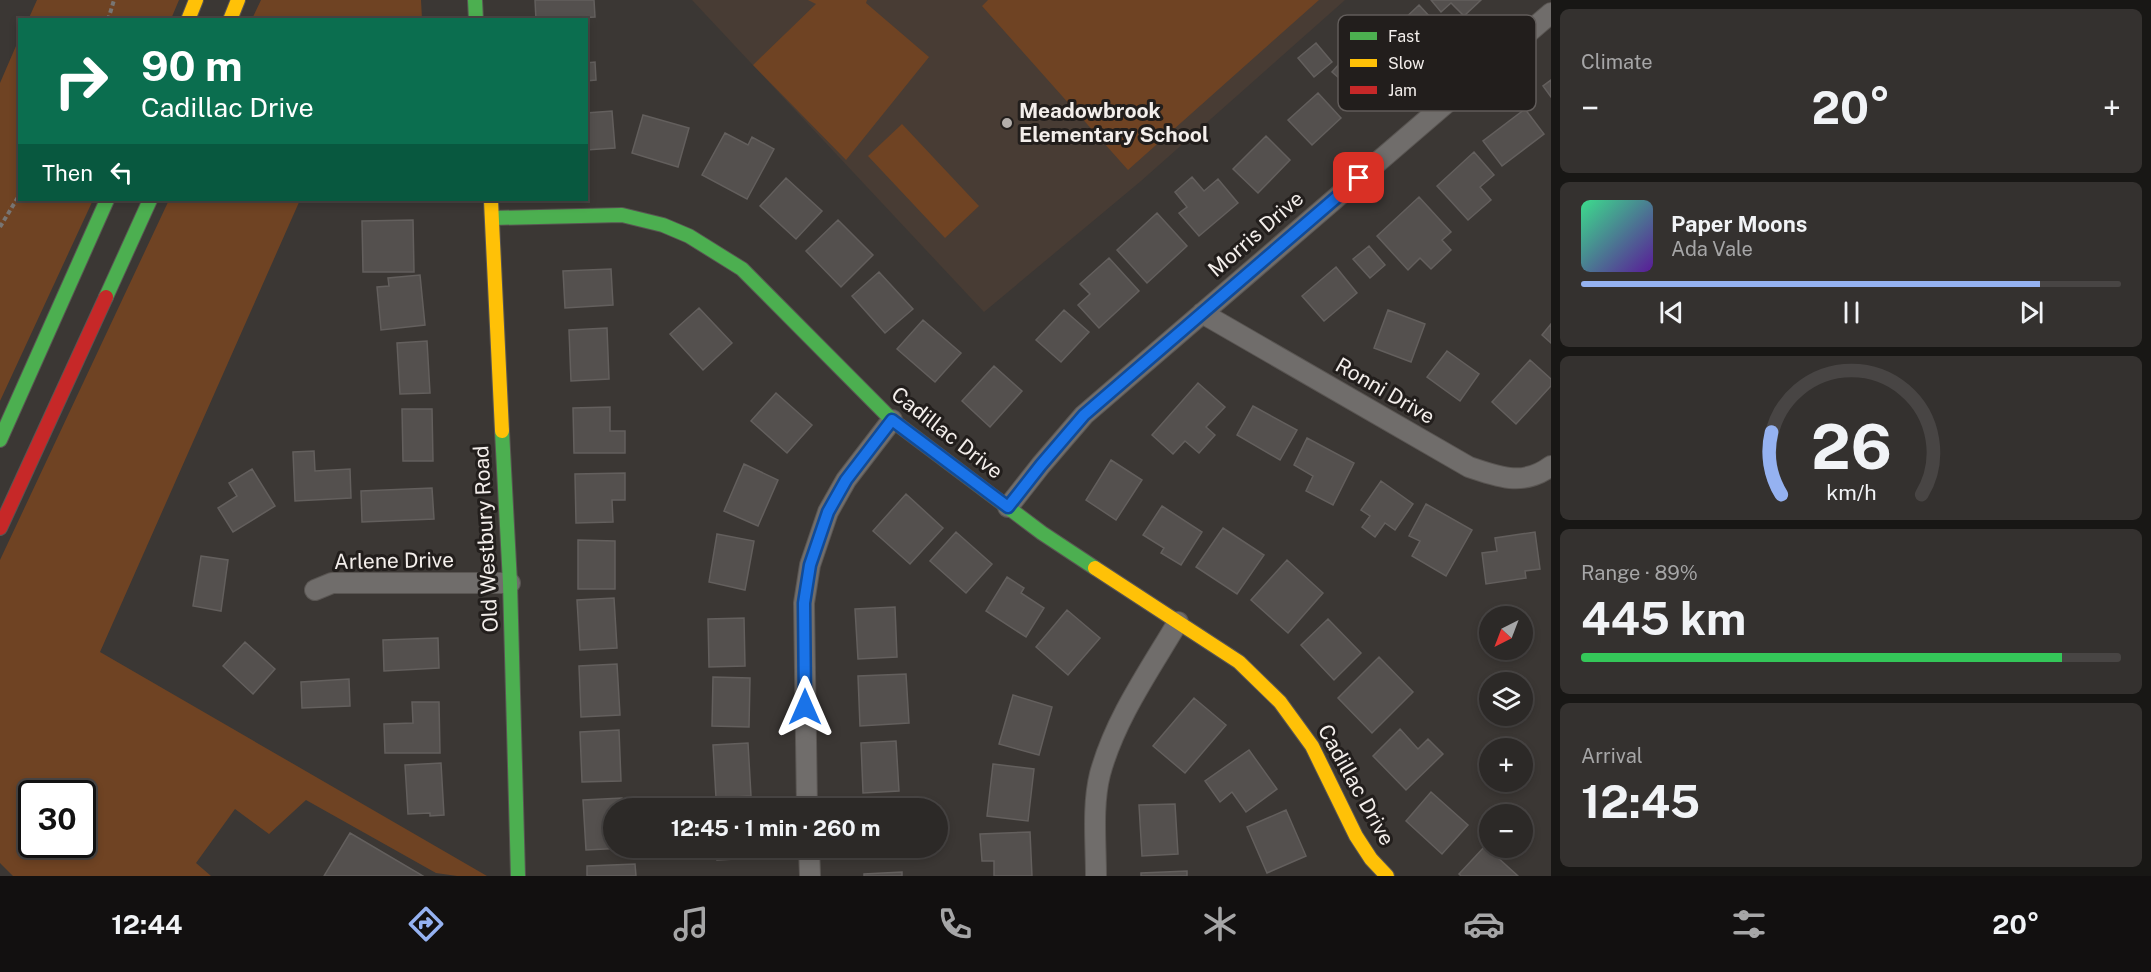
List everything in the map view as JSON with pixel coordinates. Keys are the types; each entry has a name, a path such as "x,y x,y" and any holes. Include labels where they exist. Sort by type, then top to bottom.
{"main road":[{"path":"189,18 196,0"},
{"path":"231,18 238,0"},
{"path":"475,0 476,18"},
{"path":"0,440 107,201"},
{"path":"0,528 29,469 150,201"},
{"name":"Old Westbury Road","path":"490,201 510,583 518,876"},
{"name":"Cadillac Drive","path":"492,218 622,215 663,225 689,236 742,269 892,420 1042,532 1239,662 1280,702 1312,746 1356,836 1371,859 1387,876"}],"street":[{"name":"Morris Drive","path":"1536,26 1551,13"},
{"name":"Morris Drive","path":"1008,507 1084,415 1437,111"},
{"name":"Ronni Drive","path":"1202,313 1469,467 1500,477 1529,478 1539,475 1551,466"},
{"path":"807,798 804,603 810,565 828,512 846,480 892,420"},
{"name":"Arlene Drive","path":"315,590 332,583 510,583"},
{"path":"1096,876 1096,811 1100,776 1119,722 1178,622"},
{"path":"809,858 810,876"}],"path":[{"path":"109,18 114,0"},
{"path":"0,227 18,197"}],"shaded area":[{"path":"37,0 179,0 171,18 29,18"},
{"path":"261,0 421,0 422,18 252,18"},
{"name":"Meadowbrook Elementary School","path":"692,0 1345,0 1141,181 984,312"},
{"path":"808,0 867,0 866,3 929,57 846,160 753,65 816,4"},
{"path":"988,0 1319,0 1128,170 982,6"},
{"path":"18,41 18,201 93,201 0,401 0,83"},
{"path":"902,124 979,206 945,238 868,156"},
{"path":"169,201 300,201 100,652 487,876 436,873 306,800 269,834 235,809 196,863 211,876 13,876 0,863 0,560"}],"building":[{"path":"535,0 594,0 595,17 536,18"},
{"path":"1431,0 1481,0 1465,15 1451,3 1441,12"},
{"path":"1419,5 1428,15 1408,15"},
{"path":"1316,43 1332,62 1314,77 1298,58"},
{"path":"595,62 596,80 588,81 588,63"},
{"path":"1338,65 1338,77 1332,72"},
{"path":"1551,80 1551,97 1543,86"},
{"path":"1318,93 1341,118 1312,145 1288,120"},
{"path":"612,111 615,148 588,150 588,113"},
{"path":"1522,111 1527,111 1544,134 1502,166 1483,141"},
{"path":"643,115 689,128 678,167 632,153"},
{"path":"725,133 748,145 752,137 774,149 747,199 702,175"},
{"path":"1266,136 1290,160 1258,193 1233,169"},
{"path":"1474,152 1494,175 1480,187 1491,200 1468,220 1437,186"},
{"path":"1192,177 1204,191 1218,179 1238,203 1199,236 1179,213 1187,207 1175,192"},
{"path":"786,178 822,211 796,239 760,206"},
{"path":"1419,197 1451,232 1442,240 1451,250 1431,269 1420,258 1408,270 1377,236"},
{"path":"1157,213 1187,246 1147,283 1117,250"},
{"path":"413,220 414,272 363,272 362,221"},
{"path":"838,220 873,255 841,287 806,251"},
{"path":"1369,246 1385,265 1370,278 1353,259"},
{"path":"1109,258 1139,291 1099,328 1078,305 1090,294 1080,284"},
{"path":"1336,267 1357,293 1324,321 1302,296"},
{"path":"611,269 613,305 565,308 563,271"},
{"path":"879,272 913,309 885,333 852,296"},
{"path":"420,275 425,325 381,330 377,287 389,286 388,278"},
{"path":"699,308 732,343 703,370 670,334"},
{"path":"1064,310 1089,332 1061,362 1036,340"},
{"path":"1388,310 1425,324 1411,362 1374,348"},
{"path":"923,320 961,353 935,382 897,349"},
{"path":"1551,324 1551,343 1542,335"},
{"path":"607,328 609,379 571,381 569,330"},
{"path":"427,341 430,393 400,394 397,343"},
{"path":"1447,351 1479,374 1460,401 1427,377"},
{"path":"1530,360 1551,379 1551,386 1516,424 1492,402"},
{"path":"994,366 1022,391 990,427 962,401"},
{"path":"1198,383 1225,407 1206,427 1215,435 1199,453 1185,441 1173,454 1152,435"},
{"path":"776,393 812,425 787,453 751,421"},
{"path":"1253,406 1297,430 1280,460 1237,435"},
{"path":"610,407 610,431 625,431 625,453 574,453 573,408"},
{"path":"402,409 432,409 433,461 403,461"},
{"path":"1307,438 1354,463 1333,505 1306,491 1313,476 1294,465"},
{"path":"314,451 315,471 350,469 351,498 295,501 293,452"},
{"path":"1111,460 1142,480 1116,520 1086,500"},
{"path":"744,464 778,480 758,526 724,511"},
{"path":"252,469 275,506 233,532 218,508 237,496 229,483"},
{"path":"625,473 625,500 612,500 613,522 576,523 575,474"},
{"path":"1381,481 1413,504 1395,530 1385,523 1375,537 1362,527 1370,516 1361,510"},
{"path":"432,488 434,519 362,522 361,491"},
{"path":"906,494 943,528 910,564 873,531"},
{"path":"1426,504 1472,530 1446,576 1412,556 1420,541 1409,536"},
{"path":"1162,506 1202,532 1181,565 1161,553 1164,548 1143,535"},
{"path":"1223,528 1264,555 1237,594 1196,567"},
{"path":"956,532 992,564 966,593 930,561"},
{"path":"1535,532 1540,569 1525,571 1526,578 1486,584 1482,553 1497,551 1495,538"},
{"path":"717,534 754,541 745,590 709,582"},
{"path":"578,540 615,541 615,589 578,589"},
{"path":"201,556 228,560 221,611 193,606"},
{"path":"1287,560 1323,593 1288,633 1251,600"},
{"path":"1007,577 1024,588 1021,593 1044,608 1026,637 986,611"},
{"path":"614,598 617,648 580,650 577,600"},
{"path":"895,607 897,657 858,659 855,609"},
{"path":"1067,610 1100,638 1068,675 1036,647"},
{"path":"744,618 745,666 709,667 708,619"},
{"path":"1328,619 1361,653 1334,680 1301,645"},
{"path":"438,638 439,668 384,671 383,640"},
{"path":"245,642 275,669 253,694 223,666"},
{"path":"1379,657 1413,692 1372,733 1338,698"},
{"path":"617,664 620,715 581,717 579,666"},
{"path":"906,674 909,723 860,726 858,676"},
{"path":"713,677 750,678 749,727 712,726"},
{"path":"349,679 350,706 302,708 301,682"},
{"path":"1013,695 1052,707 1039,755 999,744"},
{"path":"1194,698 1226,725 1185,773 1153,746"},
{"path":"412,702 439,702 440,753 385,753 384,724 413,723"},
{"path":"1400,729 1418,749 1428,739 1443,754 1406,790 1373,756"},
{"path":"619,730 621,781 582,782 580,732"},
{"path":"896,741 899,791 863,793 861,743"},
{"path":"748,743 751,796 716,798 713,745"},
{"path":"1249,750 1277,789 1246,812 1232,792 1220,802 1205,781"},
{"path":"441,763 444,815 408,814 405,765"},
{"path":"993,764 1034,769 1028,821 987,816"},
{"path":"1431,792 1468,825 1442,854 1406,821"},
{"path":"603,799 603,849 586,850 583,800"},
{"path":"1175,804 1178,854 1142,856 1139,805"},
{"path":"1286,810 1306,856 1267,873 1247,827"},
{"path":"1030,832 1032,876 994,876 994,861 982,861 980,834"},
{"path":"350,833 423,876 324,876"},
{"path":"1479,852 1479,858 1498,858 1518,876 1461,876 1459,874"},
{"path":"717,858 755,858 717,860"},
{"path":"635,864 636,876 587,876 587,866"},
{"path":"1187,871 1187,876 1141,876 1141,873"},
{"path":"902,872 902,876 864,876 864,874"}],"traffic: fast":[{"path":"475,0 476,18"},
{"path":"0,440 107,201"},
{"path":"106,297 150,201"},
{"path":"492,218 622,215 663,225 689,236 742,269 892,420 1042,533 1095,568"},
{"path":"502,431 510,583 518,876"}],"traffic: slow":[{"path":"189,18 196,0"},
{"path":"231,18 238,0"},
{"path":"491,201 502,431"},
{"path":"1095,568 1239,662 1280,702 1312,746 1356,836 1371,859 1387,876"}],"traffic: jam":[{"path":"0,528 106,297"}],"place":[{"name":"Meadowbrook Elementary School","path":"1007,123"}],"route":[{"path":"805,707 804,603 810,565 828,512 846,480 892,420 1008,507 1084,415 1359,178"}]}
